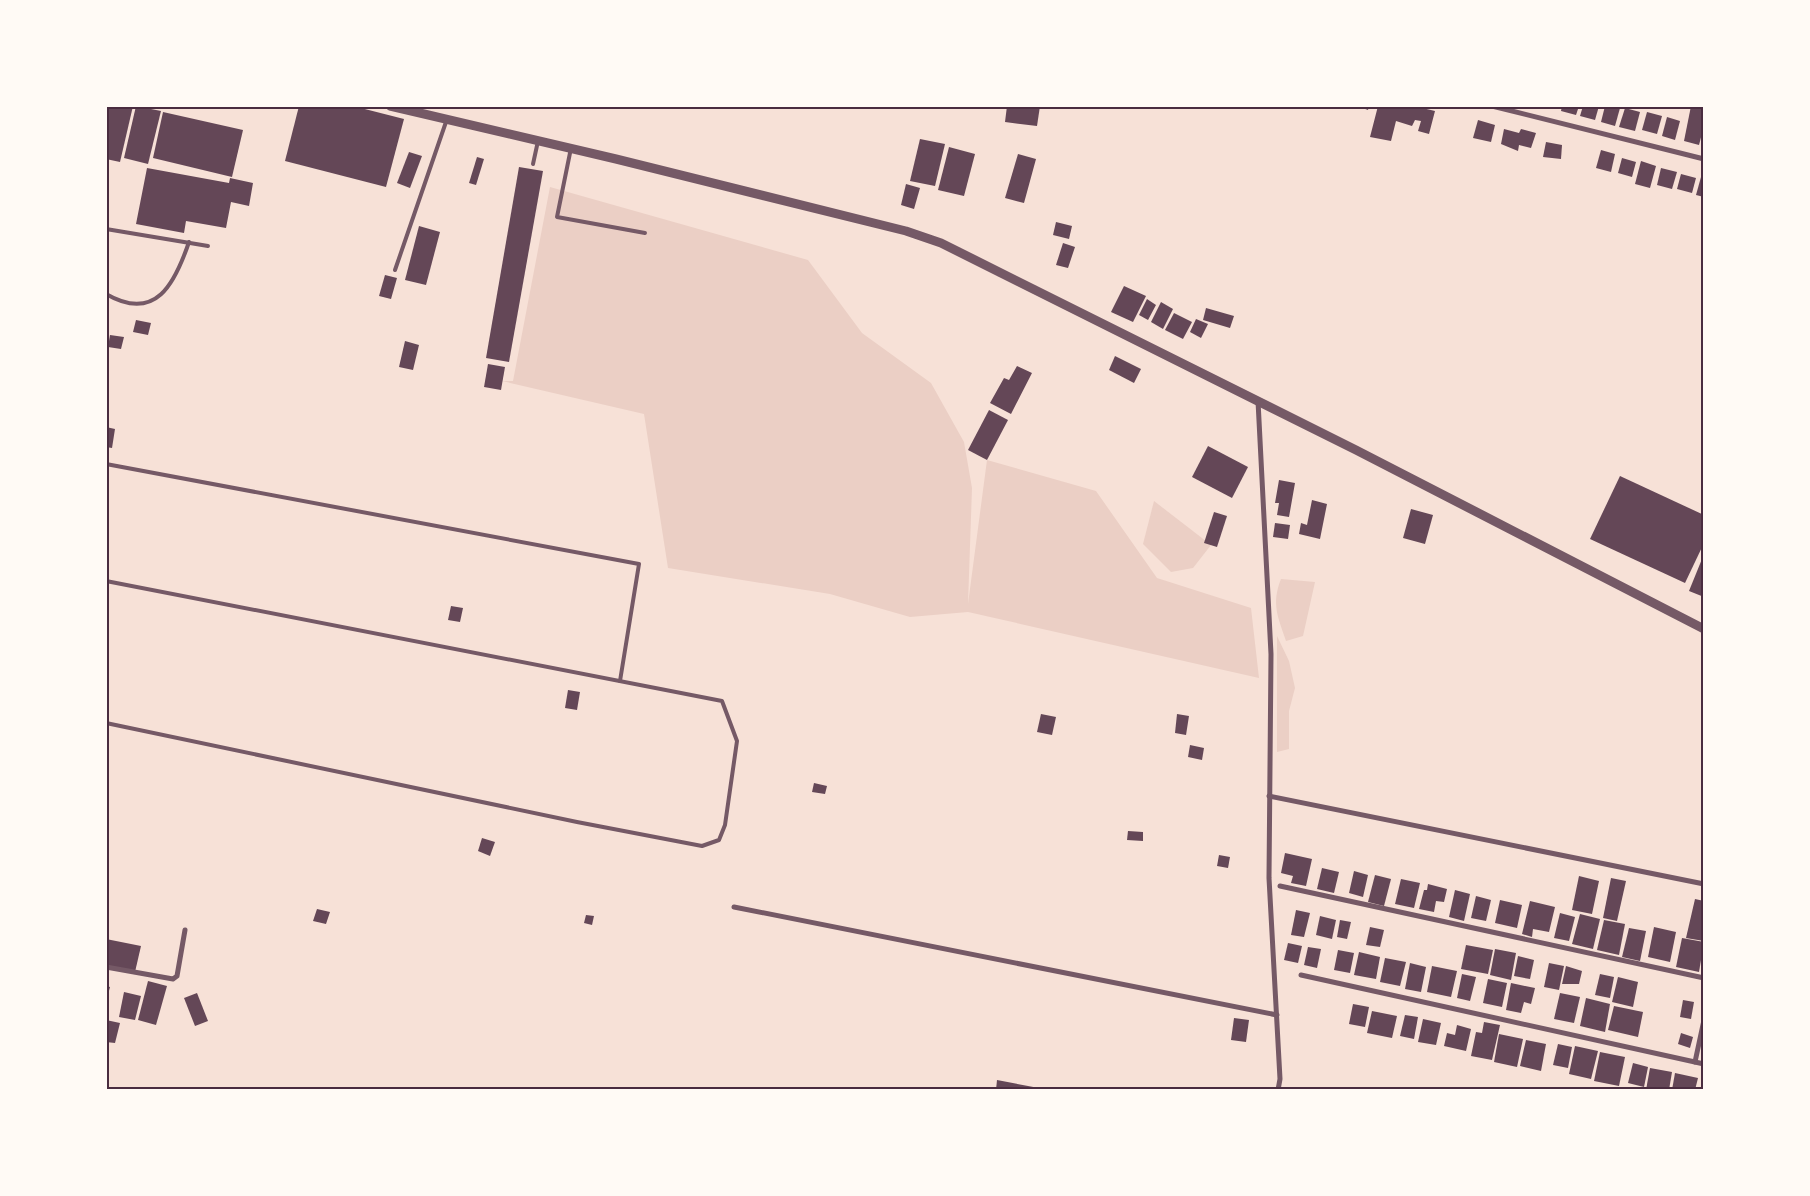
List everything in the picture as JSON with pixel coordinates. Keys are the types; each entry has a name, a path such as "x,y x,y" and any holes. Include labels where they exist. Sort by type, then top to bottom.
{"street":[{"path":"390,106 571,148 896,229 941,243 1258,401 1704,629"},
{"path":"1492,106 1704,159"},
{"path":"1258,401 1271,654 1269,878 1280,1078 1278,1090"},
{"path":"1269,796 1704,884"},
{"path":"1280,886 1704,978"},
{"path":"734,907 1277,1015"},
{"path":"106,967 173,979 177,976 184,930"},
{"path":"1301,975 1704,1064"},
{"path":"1695,1062 1704,1020"}],"lane":[{"path":"395,270 447,120"},
{"path":"533,164 538,141"},
{"path":"571,148 557,217 645,233"},
{"path":"106,229 208,246"},
{"path":"106,294 126,303 140,304 155,299 178,273 189,242"},
{"path":"106,464 640,564 620,681"},
{"path":"106,581 722,701 737,741 725,825 718,840 702,846 599,827 106,723"}],"shaded area":[{"path":"550,187 808,260 862,333 931,383 964,442 972,488 968,604 987,460 1096,491 1157,578 1251,608 1259,678 968,612 910,617 830,594 668,568 644,414 502,381 513,381"},
{"path":"1154,501 1211,545 1193,568 1171,572 1143,544"},
{"path":"1281,579 1315,582 1303,636 1286,641 1278,617 1276,603"},
{"path":"1277,636 1289,661 1295,688 1289,711 1289,749 1277,752"}],"building":[{"path":"106,106 133,106 120,162 106,159"},
{"path":"136,106 161,111 148,164 124,158"},
{"path":"299,106 353,106 404,119 386,187 285,161"},
{"path":"1007,106 1040,106 1037,126 1005,122"},
{"path":"1357,106 1369,106 1368,110"},
{"path":"1378,106 1414,106 1435,111 1429,134 1418,131 1421,121 1415,120 1412,126 1396,121 1391,141 1370,137"},
{"path":"1562,106 1579,106 1576,115 1561,111"},
{"path":"1583,106 1599,106 1595,120 1580,116"},
{"path":"1605,106 1620,108 1615,126 1601,122"},
{"path":"1691,106 1704,109 1704,126 1699,145 1684,141"},
{"path":"1625,108 1640,112 1635,131 1619,127"},
{"path":"163,112 243,130 232,177 153,158"},
{"path":"1647,112 1662,116 1657,134 1642,130"},
{"path":"1667,117 1680,121 1675,140 1662,136"},
{"path":"1478,120 1495,125 1491,142 1473,138"},
{"path":"1504,129 1519,133 1521,129 1536,133 1531,148 1519,145 1518,151 1501,144"},
{"path":"920,139 945,144 935,186 910,181"},
{"path":"1546,142 1562,145 1561,159 1543,157"},
{"path":"949,147 975,154 964,196 938,190"},
{"path":"1601,150 1615,154 1611,172 1596,168"},
{"path":"409,152 422,156 410,188 397,183"},
{"path":"1018,154 1036,159 1024,203 1005,198"},
{"path":"477,157 484,159 476,185 469,183"},
{"path":"1622,158 1636,162 1632,177 1618,173"},
{"path":"1641,161 1656,166 1650,188 1635,184"},
{"path":"519,167 543,171 509,362 486,358"},
{"path":"147,168 229,183 230,178 253,183 249,206 231,202 226,228 186,221 184,233 136,224"},
{"path":"1661,168 1677,172 1672,189 1657,185"},
{"path":"1681,174 1696,178 1692,193 1677,189"},
{"path":"1701,177 1704,178 1704,197 1696,195"},
{"path":"906,184 920,188 914,209 901,205"},
{"path":"1056,222 1072,226 1069,239 1053,235"},
{"path":"419,226 440,232 426,285 405,280"},
{"path":"1063,243 1075,247 1068,268 1056,265"},
{"path":"385,275 397,278 391,299 379,296"},
{"path":"1124,286 1146,296 1133,322 1111,312"},
{"path":"1147,299 1156,305 1148,320 1139,315"},
{"path":"1161,302 1173,309 1163,329 1151,322"},
{"path":"1206,308 1234,316 1230,328 1203,320"},
{"path":"1174,313 1192,322 1183,339 1165,330"},
{"path":"1196,319 1208,324 1201,338 1190,332"},
{"path":"136,320 151,323 148,335 133,332"},
{"path":"110,335 124,337 121,349 108,347"},
{"path":"405,341 419,345 413,370 399,367"},
{"path":"1115,356 1141,369 1134,383 1109,370"},
{"path":"488,364 505,367 501,390 484,387"},
{"path":"1017,366 1032,373 1011,414 990,403 1004,378 1009,380"},
{"path":"989,410 1008,420 987,460 968,450"},
{"path":"106,427 115,429 112,448 106,447"},
{"path":"1208,446 1248,467 1232,498 1192,477"},
{"path":"1620,476 1704,515 1704,543 1685,583 1590,539"},
{"path":"1279,480 1295,483 1289,517 1277,515 1279,503 1275,503"},
{"path":"1312,500 1327,504 1320,539 1299,534 1301,523 1307,525"},
{"path":"1411,509 1433,515 1425,544 1403,538"},
{"path":"1214,512 1227,516 1217,547 1204,543"},
{"path":"1275,523 1290,525 1288,539 1273,537"},
{"path":"1704,554 1704,597 1689,591"},
{"path":"451,606 463,608 460,622 448,620"},
{"path":"568,690 580,692 577,710 565,708"},
{"path":"1041,714 1056,717 1052,735 1037,732"},
{"path":"1177,714 1189,716 1186,735 1175,733"},
{"path":"1190,745 1204,748 1202,760 1188,757"},
{"path":"814,783 827,786 825,794 812,792"},
{"path":"1128,831 1143,832 1143,841 1127,840"},
{"path":"482,838 495,842 490,856 478,851"},
{"path":"1285,853 1312,859 1306,886 1291,883 1293,876 1281,873"},
{"path":"1219,855 1230,857 1228,868 1217,866"},
{"path":"1322,868 1339,872 1334,893 1317,889"},
{"path":"1354,871 1368,875 1363,897 1349,893"},
{"path":"1375,875 1391,879 1384,906 1368,902"},
{"path":"1579,876 1599,881 1592,914 1572,910"},
{"path":"1611,878 1626,881 1617,921 1603,918"},
{"path":"1401,879 1420,883 1414,908 1395,904"},
{"path":"1428,884 1447,889 1444,902 1436,901 1434,912 1419,909 1424,890 1427,890"},
{"path":"1455,890 1470,894 1464,921 1449,917"},
{"path":"1476,896 1491,900 1486,921 1471,918"},
{"path":"1695,899 1704,901 1704,941 1686,938"},
{"path":"1500,900 1522,905 1517,928 1495,923"},
{"path":"1530,901 1555,907 1549,932 1533,929 1532,937 1522,934"},
{"path":"317,909 330,912 326,924 313,921"},
{"path":"1296,910 1310,913 1304,937 1291,935"},
{"path":"1560,913 1575,917 1569,941 1554,938"},
{"path":"1580,914 1600,919 1593,949 1572,944"},
{"path":"586,915 594,916 592,925 584,923"},
{"path":"1320,916 1336,920 1332,939 1316,935"},
{"path":"1340,920 1351,922 1347,939 1337,937"},
{"path":"1604,920 1625,924 1619,955 1597,950"},
{"path":"1370,927 1384,930 1380,947 1366,945"},
{"path":"1654,927 1676,932 1670,962 1648,957"},
{"path":"1629,928 1646,931 1640,961 1622,957"},
{"path":"1682,938 1704,942 1699,972 1676,967"},
{"path":"106,939 141,946 135,972 106,966"},
{"path":"1288,943 1302,946 1298,963 1284,960"},
{"path":"1466,945 1493,950 1488,974 1461,969"},
{"path":"1308,947 1321,949 1317,968 1304,965"},
{"path":"1495,949 1516,953 1511,980 1490,975"},
{"path":"1338,950 1354,953 1350,973 1334,970"},
{"path":"1359,952 1380,957 1376,979 1354,975"},
{"path":"1518,956 1534,960 1530,979 1514,976"},
{"path":"1385,958 1406,962 1400,986 1380,982"},
{"path":"1410,963 1426,967 1421,992 1405,989"},
{"path":"1549,963 1564,966 1559,990 1544,987"},
{"path":"1432,966 1457,971 1451,997 1427,992"},
{"path":"1566,966 1582,971 1579,984 1562,984"},
{"path":"1462,974 1476,977 1470,1001 1457,998"},
{"path":"1600,974 1614,977 1610,998 1595,995"},
{"path":"1618,977 1638,982 1633,1007 1612,1002"},
{"path":"1488,979 1507,983 1502,1007 1483,1003"},
{"path":"148,981 167,986 156,1025 138,1020"},
{"path":"1511,983 1535,988 1531,1004 1524,1002 1521,1013 1506,1010"},
{"path":"106,986 110,987 107,998 106,998"},
{"path":"124,992 141,996 135,1020 119,1017"},
{"path":"197,993 208,1021 195,1026 184,998"},
{"path":"1560,993 1580,997 1574,1023 1554,1019"},
{"path":"1586,998 1610,1004 1605,1032 1580,1026"},
{"path":"1683,1000 1694,1002 1691,1019 1680,1017"},
{"path":"1353,1004 1369,1007 1365,1027 1349,1024"},
{"path":"1614,1006 1643,1012 1638,1037 1608,1030"},
{"path":"1372,1011 1397,1016 1392,1038 1367,1033"},
{"path":"1405,1015 1418,1017 1414,1039 1400,1036"},
{"path":"1234,1018 1249,1020 1246,1042 1231,1040"},
{"path":"1423,1019 1441,1023 1436,1045 1418,1042"},
{"path":"106,1020 120,1023 115,1043 106,1042"},
{"path":"1484,1022 1500,1025 1492,1060 1471,1056 1476,1032 1482,1033"},
{"path":"1457,1025 1471,1029 1466,1051 1444,1046 1447,1033 1455,1035"},
{"path":"1681,1033 1693,1037 1690,1048 1678,1044"},
{"path":"1499,1034 1523,1039 1517,1067 1494,1062"},
{"path":"1526,1040 1546,1044 1541,1071 1520,1066"},
{"path":"1558,1044 1572,1047 1568,1068 1553,1065"},
{"path":"1575,1046 1598,1051 1591,1079 1569,1074"},
{"path":"1600,1052 1625,1057 1619,1086 1594,1081"},
{"path":"1633,1063 1648,1067 1644,1087 1628,1083"},
{"path":"1650,1068 1672,1072 1669,1090 1646,1090"},
{"path":"1675,1073 1698,1078 1695,1090 1672,1090"},
{"path":"997,1080 1044,1089 1044,1090 996,1090"}]}
